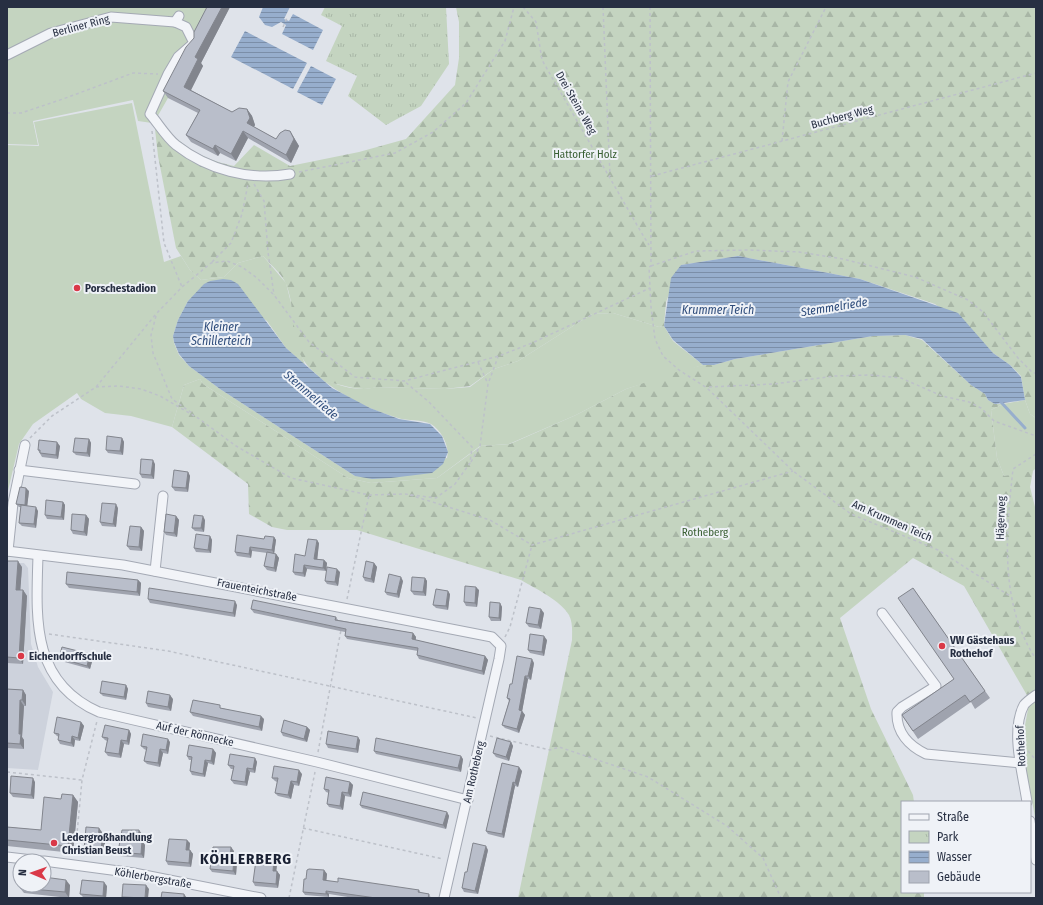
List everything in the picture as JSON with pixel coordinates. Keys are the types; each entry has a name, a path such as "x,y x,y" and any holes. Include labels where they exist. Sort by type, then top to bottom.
{"street":[{"name":"Berliner Ring","path":"7,55 51,33 111,17 177,19 186,27 194,43 178,57 168,74"},
{"path":"168,74 150,114 175,144 209,166 249,176 273,177 290,174"},
{"path":"7,551 24,445"},
{"path":"19,470 135,484"},
{"path":"155,571 163,496"},
{"name":"Frauenteichstraße","path":"7,551 38,556 123,565 155,571 492,636 501,646"},
{"name":"Auf der Rönnecke","path":"38,556 39,632 47,663 59,683 78,701 99,712 317,762 468,800"},
{"path":"882,613 936,686 902,707 897,712 898,728 905,739 915,749 926,754 1020,763"},
{"name":"Am Rotheberg","path":"444,898 483,734 501,646"},
{"name":"Rothehof","path":"1027,801 1020,763 1018,741 1019,718 1025,704 1036,695"},
{"path":"1031,828 1036,860"},
{"name":"Köhlerbergstraße","path":"52,862 134,873 261,898"}],"path":[{"path":"290,174 395,153 433,132 466,103 505,41 514,7"},
{"name":"Drei Steine Weg","path":"524,7 528,10 536,22 542,60 650,245"},
{"path":"603,7 610,178"},
{"name":"Am Krummen Teich","path":"650,7 652,176 650,245 651,266 649,267 655,339 663,356 679,370 707,388 793,471 851,514 938,550 1010,596"},
{"path":"782,141 788,82 826,7"},
{"path":"283,27 288,18"},
{"path":"7,113 21,113 133,73 168,74"},
{"name":"Buchberg Weg","path":"652,176 1036,73"},
{"path":"152,131 164,243 182,287"},
{"path":"24,445 52,416 96,387 156,314 182,287 211,263 231,243 242,214 249,176"},
{"path":"249,176 264,201 268,252 274,295"},
{"path":"651,266 696,251 749,250 799,252 843,259 915,277 968,300 983,312 1018,358 1033,373 1036,373"},
{"path":"211,263 228,261 242,267 257,278 274,295 309,342 355,377 404,381 499,356 532,343 650,288"},
{"path":"156,314 151,335 153,353 162,378 172,398 236,446 292,478 369,495 405,494 436,498 455,484 480,446 488,384 499,356"},
{"path":"478,362 488,384"},
{"path":"707,388 774,384 835,376 870,375 901,378 942,396 969,402 981,408 994,422 1036,436"},
{"path":"404,381 429,402 472,447 470,463"},
{"path":"96,387 119,386 141,389 160,396 198,418"},
{"name":"Hägerweg","path":"1010,596 1007,521 1013,469 1036,454"},
{"path":"405,494 490,520 532,545 793,471"},
{"path":"345,608 369,495"},
{"path":"501,646 510,627 532,545"},
{"path":"1010,596 1021,628 1036,659"},
{"path":"288,898 317,762 342,623"},
{"path":"39,632 168,650 486,720"},
{"path":"74,864 82,780 99,712"},
{"path":"483,734 550,750 559,747 648,777 727,826 763,858 781,898"},
{"path":"7,772 82,780"},
{"path":"303,828 452,862"}],"shaded area":[{"name":"Eichendorffschule","path":"7,563 24,563 28,568 31,644 38,667 53,692 38,770 7,768"}],"green space":[{"path":"7,7 215,7 168,98 156,119 152,123 138,121 133,100 33,121 38,145 7,144"},
{"path":"325,7 446,7 449,64 421,106 386,125 348,96 357,76 326,61 342,26 321,15"},
{"name":"Hattorfer Holz","path":"456,7 1036,7 1036,418 1030,414 1025,400 1021,376 1010,365 993,353 977,336 935,304 860,279 738,256 681,265 666,302 664,326 659,327 613,313 592,314 518,361 494,369 470,386 445,389 376,387 358,389 332,383 316,374 304,361 296,344 291,303 286,284 279,273 263,256 238,263 224,277 201,280 190,270 176,248 158,156 155,129 156,119 182,143 191,149 211,159 234,166 254,145 290,166 359,152 406,139 455,85 459,58 459,22"},
{"path":"132,103 164,262 181,256 190,270 201,280 224,277 238,263 263,256 286,283 294,315 295,336 305,365 286,348 267,321 210,281 188,301 178,320 173,336 179,355 189,366 220,389 355,476 447,458 448,453 446,444 438,430 431,424 423,421 402,419 375,410 334,388 315,374 337,384 360,389 376,387 445,389 470,387 494,369 518,361 592,314 613,313 659,327 664,326 673,341 703,365 626,389 576,415 509,444 480,446 437,478 371,483 348,478 203,384 200,379 184,385 172,427 131,416 105,413 81,399 77,393 33,424 19,444 7,495 7,145 39,146 34,122"},
{"name":"Rotheberg","path":"905,335 922,340 971,385 985,394 988,400 995,404 1003,404 991,410 997,458 1004,476 1033,471 1030,487 1036,511 1036,698 1028,697 964,586 913,558 840,618 871,709 913,795 914,801 901,801 901,893 924,893 924,898 518,898 572,640 572,624 569,615 560,604 521,580 357,530 287,530 272,527 249,514 248,484 172,427 184,385 200,379 203,384 348,478 371,483 437,478 481,446 510,444 576,415 626,389 679,371 703,365 714,365 735,359 873,336"},
{"path":"1025,400 1030,414 1036,418 1036,468 1026,474 1004,476 997,458 991,410 1003,404"},
{"path":"1036,698 1036,823 1026,771 1023,740 1029,703"}],"water":[{"path":"263,7 290,7 284,19 289,21 293,14 323,30 313,50 282,34 286,25 281,22 272,27 265,25 259,17"},
{"path":"245,31 307,63 293,89 231,57"},
{"path":"311,66 336,79 322,105 297,92"},
{"name":"Krummer Teich","path":"738,256 860,279 958,313 993,353 1010,365 1021,377 1025,400 995,404 988,400 985,394 971,385 922,339 905,335 873,336 735,359 714,365 703,365 673,340 664,326 671,278 681,265"},
{"name":"Kleiner Schillerteich","path":"223,279 231,280 238,284 286,348 332,388 370,408 399,419 430,424 442,436 448,452 443,464 432,473 372,479 355,476 220,389 189,366 179,354 174,342 173,336 178,320 188,301 204,284 210,281"}],"building":[{"path":"207,7 222,7 195,57 198,59 184,87 232,112 239,108 247,109 250,118 247,123 276,139 280,133 285,130 290,131 294,139 286,155 243,131 231,154 215,145 213,149 186,135 200,110 163,91 186,47 194,38 194,32"},
{"path":"107,436 122,438 120,451 106,450"},
{"path":"75,438 89,439 87,453 73,452"},
{"path":"39,440 57,442 56,455 40,453 40,450 38,450"},
{"path":"141,459 153,460 151,475 140,474"},
{"path":"174,470 188,472 186,488 172,487"},
{"path":"20,487 26,488 25,505 16,504"},
{"path":"46,500 63,502 61,517 45,515"},
{"path":"102,503 116,504 113,524 100,522"},
{"path":"21,505 36,507 34,524 19,523"},
{"path":"72,514 86,515 84,532 71,530"},
{"path":"166,514 176,516 174,533 164,532"},
{"path":"194,515 203,516 201,528 192,528"},
{"path":"130,526 141,527 139,547 127,546"},
{"path":"196,534 210,536 208,550 194,548"},
{"path":"237,535 264,539 265,536 274,537 272,550 250,547 249,554 235,552"},
{"path":"308,539 317,540 314,559 324,560 323,568 304,565 303,573 293,572 295,554 305,556"},
{"path":"267,552 276,554 274,568 264,566"},
{"path":"7,561 18,561 16,590 23,590 19,658 7,657"},
{"path":"366,561 374,563 371,579 363,577"},
{"path":"327,567 337,569 335,582 325,581"},
{"path":"67,572 138,580 137,592 66,584"},
{"path":"389,574 401,577 397,594 385,592"},
{"path":"412,577 425,578 423,592 411,591"},
{"path":"465,586 476,587 475,603 464,602"},
{"path":"149,588 235,601 233,613 148,599"},
{"name":"VW Gästehaus Rothehof","path":"913,588 985,691 970,702 965,695 913,731 902,715 954,679 898,598"},
{"path":"436,589 448,591 446,606 433,605"},
{"path":"253,600 336,617 335,620 413,633 412,639 485,656 482,671 417,655 418,648 345,636 346,629 251,609"},
{"path":"490,602 500,603 499,618 489,617"},
{"path":"529,607 541,609 538,625 526,623"},
{"path":"530,634 544,636 542,652 528,650"},
{"path":"62,647 90,654 87,666 59,658"},
{"path":"517,656 532,659 528,676 525,676 519,710 522,711 517,729 502,725 510,699 507,698 510,684 512,684"},
{"path":"102,681 126,685 124,697 100,693"},
{"path":"7,689 23,690 22,700 20,700 20,744 7,743"},
{"path":"148,691 170,695 168,707 146,703"},
{"path":"193,700 220,705 220,708 261,716 259,727 190,712"},
{"path":"57,717 81,722 78,738 72,736 71,743 58,740 59,734 54,733"},
{"path":"284,720 307,727 304,739 281,732"},
{"path":"105,725 129,730 127,741 121,740 119,754 105,752 108,738 102,737"},
{"path":"328,731 358,737 356,749 326,744"},
{"path":"143,734 168,739 166,750 160,749 158,763 144,761 147,747 141,746"},
{"path":"376,738 461,756 458,768 374,751"},
{"path":"497,738 511,742 506,757 493,753"},
{"path":"189,745 213,749 211,761 205,760 203,774 190,771 192,757 187,756"},
{"path":"230,754 255,758 253,769 247,768 245,782 231,780 234,766 228,765"},
{"path":"502,763 519,767 515,783 513,782 502,834 486,831"},
{"path":"274,766 299,770 297,782 291,781 288,795 275,793 278,778 272,778"},
{"path":"11,776 33,778 31,795 10,793"},
{"path":"326,777 350,782 348,793 342,792 340,806 327,804 329,790 324,789"},
{"path":"363,792 447,812 443,825 360,805"},
{"path":"62,794 73,795 68,846 7,840 7,827 41,830 44,797 61,799"},
{"path":"86,827 99,828 98,839 102,839 101,852 84,850"},
{"path":"122,830 139,830 138,841 142,841 141,854 118,852"},
{"path":"169,839 187,840 186,850 190,850 189,863 166,861"},
{"path":"473,843 486,846 475,891 462,888"},
{"path":"213,847 231,847 230,858 234,858 233,871 210,869"},
{"path":"256,860 274,860 273,871 277,871 276,884 253,882"},
{"path":"307,870 324,870 323,880 338,882 338,878 419,890 418,892 429,894 428,898 376,898 326,891 326,894 303,892 304,879 306,879"},
{"path":"52,878 66,880 65,892 52,891"},
{"path":"82,880 104,882 103,896 80,894"},
{"path":"123,884 146,885 145,898 122,897"},
{"path":"162,892 184,894 184,898 161,898"}],"waterway":[{"name":"Stemmelriede","path":"1000,401 1025,428"}],"place":[{"name":"Porschestadion","path":"77,288"},
{"name":"VW Gästehaus Rothehof","path":"942,646"},
{"name":"Eichendorffschule","path":"21,656"},
{"name":"Ledergroßhandlung Christian Beust","path":"54,843"}],"district":[{"name":"KÖHLERBERG","path":"246,859"}]}
